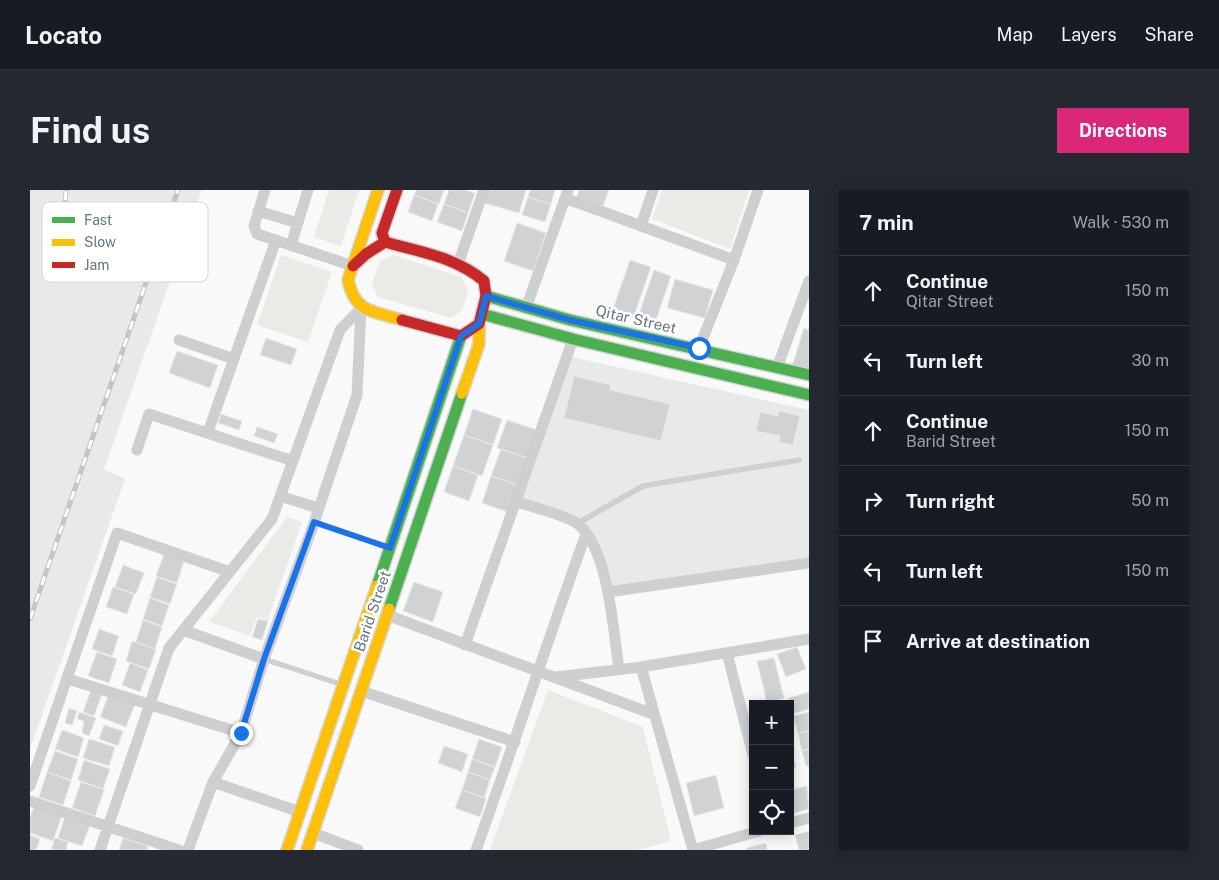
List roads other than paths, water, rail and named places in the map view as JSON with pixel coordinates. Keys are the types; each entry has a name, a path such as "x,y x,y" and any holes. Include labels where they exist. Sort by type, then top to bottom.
{"main road":[{"path":"378,190 348,280 351,295 361,308 461,336 480,319 809,395"},
{"path":"385,242 382,233 397,190"},
{"path":"353,266 366,254 385,242 458,264 474,271 484,282 486,296"},
{"name":"Qitar Street","path":"486,296 526,308 699,348 809,376"},
{"name":"Barid Street","path":"307,850 479,344 480,319 486,296"},
{"name":"Barid Street","path":"287,850 461,336"},
{"path":"680,364 684,345"},
{"path":"750,382 753,362"}],"street":[{"path":"265,190 254,226 257,234 353,266"},
{"path":"291,245 308,190"},
{"path":"458,264 484,190"},
{"path":"641,226 653,190"},
{"path":"699,348 734,260 758,190"},
{"path":"526,308 566,194 641,226 734,260"},
{"path":"258,211 298,223"},
{"path":"208,432 276,240"},
{"path":"776,368 809,281"},
{"path":"100,850 169,648 272,519 340,330 361,308"},
{"path":"188,850 213,782 241,733 264,659 314,522 356,395 361,308"},
{"path":"465,645 573,339"},
{"path":"179,340 234,359"},
{"path":"136,450 149,414 293,460"},
{"path":"280,496 318,508"},
{"path":"517,502 578,523 586,534 602,564 619,669"},
{"path":"30,786 118,533 230,572"},
{"path":"476,850 515,742 537,670 586,534"},
{"path":"608,592 809,563"},
{"path":"387,616 653,714"},
{"path":"183,630 264,659"},
{"path":"555,678 641,667 809,639"},
{"path":"727,652 750,745"},
{"path":"641,667 693,850 749,834"},
{"path":"68,678 241,733"},
{"path":"361,691 515,742"},
{"path":"213,782 300,812"},
{"path":"30,801 179,850"},
{"path":"794,822 809,818"},
{"path":"313,833 358,850"}],"lane":[{"path":"578,523 643,486 799,460"},
{"path":"314,522 390,548"},
{"path":"264,659 343,685"}],"railway":[{"path":"65,202 66,190"},
{"path":"174,202 178,190"},
{"path":"30,619 146,282"}]}
